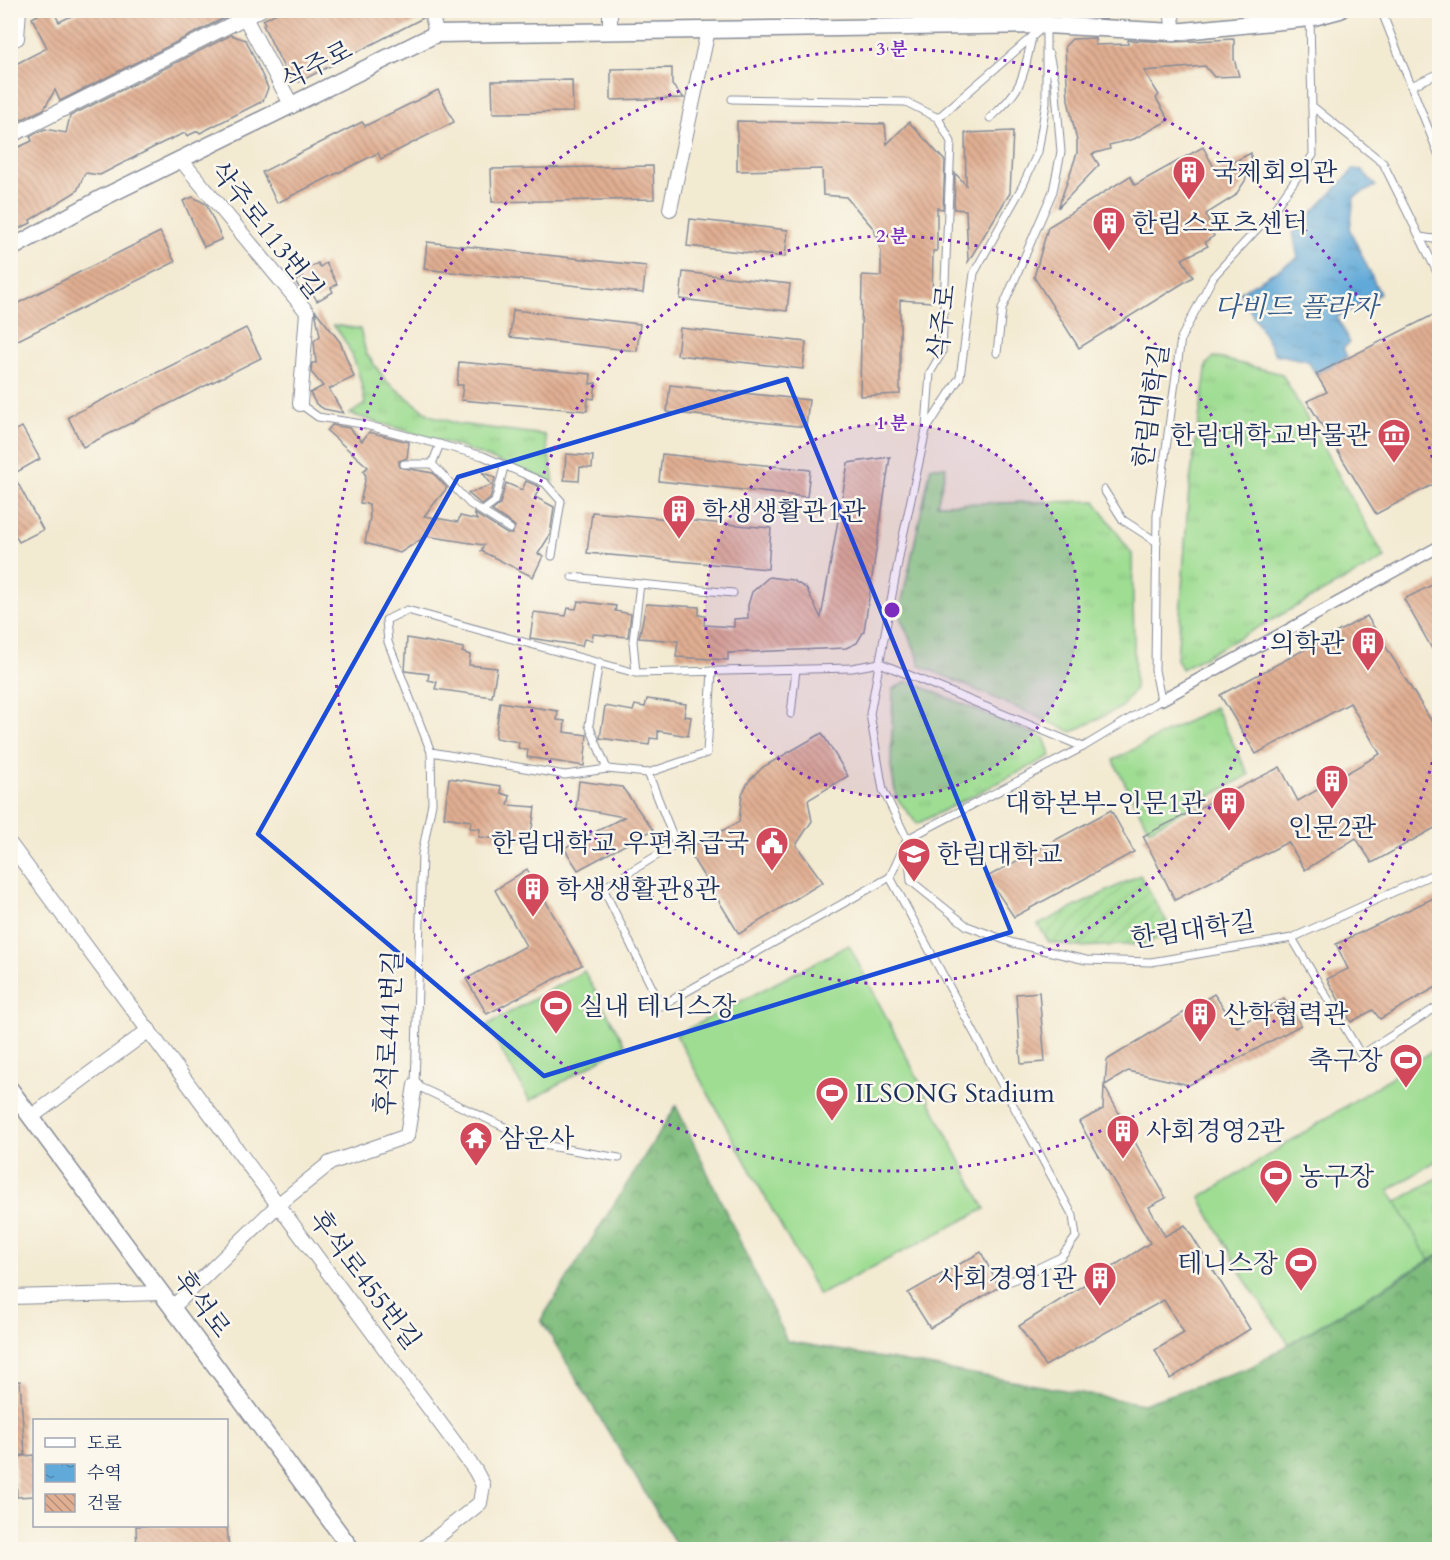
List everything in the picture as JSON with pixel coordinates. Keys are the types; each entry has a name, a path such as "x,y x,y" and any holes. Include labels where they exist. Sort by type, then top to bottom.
{"street":[{"path":"10,41 17,38 19,10"},
{"path":"10,136 243,15 260,10"},
{"path":"431,10 436,34"},
{"path":"610,10 610,32"},
{"path":"1171,10 1174,32"},
{"name":"삭주로","path":"10,249 100,199 436,34 708,30 920,18 1174,32 1268,15 1310,18 1340,10"},
{"path":"243,15 292,106"},
{"path":"670,209 708,30"},
{"name":"삭주로113번길","path":"181,160 307,312 300,404"},
{"path":"1161,700 1440,546"},
{"name":"후석로455번길","path":"10,844 475,1470 483,1485 480,1503 421,1550"},
{"path":"31,1117 149,1030"},
{"name":"후석로441번길","path":"173,1307 279,1204 330,1163 407,1136 415,1085"},
{"name":"후석로","path":"10,1089 352,1550"},
{"path":"10,1298 162,1293"}],"lane":[{"path":"1381,10 1440,158"},
{"name":"한림대학길","path":"1161,700 1155,670 1157,515 1181,338 1213,277 1270,215 1313,155 1310,18"},
{"path":"938,118 1045,25"},
{"path":"997,353 1002,309 1053,191 1061,152 1055,81 1045,25"},
{"name":"삭주로","path":"907,839 883,790 870,714 926,430 960,377 974,273 1022,187 1038,152 1046,103 1045,25"},
{"path":"990,118 1011,100 1023,82 1032,37"},
{"path":"1411,86 1440,73"},
{"path":"732,99 906,102 938,118 951,142 942,352 930,373 926,430"},
{"path":"1312,106 1383,163 1440,278"},
{"path":"1420,237 1440,240"},
{"path":"300,404 318,417 362,424 483,456 544,483 561,501 552,556"},
{"path":"432,464 440,444"},
{"path":"404,464 432,464 470,504 510,529"},
{"path":"483,511 495,502 504,467"},
{"path":"1104,490 1124,520 1157,542"},
{"path":"572,577 734,593"},
{"path":"636,673 633,641 640,584"},
{"path":"712,671 707,753 648,773 607,769 565,775 431,752 388,642 386,620 407,610 636,673 712,671 796,669 852,668 880,663 1083,747"},
{"path":"599,662 589,725 607,769"},
{"path":"790,714 796,669"},
{"path":"648,773 676,844 603,888 661,1006 890,877 907,839 1083,747 1161,700"},
{"name":"후석로441번길","path":"415,1085 422,854 432,803 431,752"},
{"name":"한림대학길","path":"907,839 911,881 967,926 1013,943 1086,960 1151,962 1292,938 1440,871"},
{"path":"890,877 1073,1216 1076,1237 1061,1257 1011,1281"},
{"path":"1292,938 1361,1055 1440,1005"},
{"path":"415,1085 543,1145 619,1158"}],"highlighted area":[{"path":"787,379 1011,932 544,1076 258,834 458,477"}],"green space":[{"path":"333,325 360,329 366,353 386,381 430,415 458,424 545,435 554,482 460,447 350,414 365,404 363,393 350,352"},
{"path":"1214,357 1282,374 1385,558 1182,669 1177,659 1189,488 1207,364"},
{"path":"931,467 946,467 937,504 1095,501 1132,554 1135,688 1122,707 1072,732 919,665 918,656 899,615"},
{"path":"908,681 1044,738 1051,756 917,824 896,797 891,767 893,689"},
{"path":"1215,707 1249,775 1149,830 1113,760"},
{"path":"1140,875 1172,931 1145,944 1078,947 1049,942 1038,925"},
{"name":"ILSONG Stadium","path":"849,945 985,1209 819,1295 676,1035"},
{"name":"실내 테니스장","path":"584,971 625,1045 530,1101 487,1025"},
{"path":"1439,1047 1439,1159 1389,1190 1429,1260 1289,1344 1245,1280 1200,1198"},
{"path":"676,1106 787,1341 1143,1404 1251,1367 1439,1255 1439,1549 679,1549 541,1320"},
{"path":"1439,1177 1439,1255 1429,1260 1396,1202"}],"water":[{"name":"다비드 플라자","path":"1354,169 1362,170 1376,186 1354,197 1350,230 1380,294 1337,317 1350,343 1343,348 1347,357 1316,374 1308,361 1275,354 1240,292 1298,258 1293,233"}],"building":[{"path":"35,10 53,10 59,22 84,10 229,10 226,17 60,101 55,90 44,109 10,125 10,67 47,48 32,18 38,15"},
{"path":"282,10 422,10 423,18 299,82 289,78 263,25 265,24 263,20"},
{"path":"231,35 246,40 268,88 263,101 200,133 198,131 187,136 185,133 164,142 100,175 85,173 77,191 30,220 31,223 10,233 10,151 32,141 30,136 45,129 66,133 70,116"},
{"path":"1095,38 1095,45 1128,44 1128,40 1174,42 1234,39 1234,59 1239,76 1214,77 1205,66 1144,71 1159,95 1156,98 1169,120 1134,139 1109,145 1110,149 1092,154 1099,165 1058,208 1077,153 1077,141 1068,100 1065,46 1072,39"},
{"path":"672,68 672,85 684,98 611,100 611,69"},
{"path":"572,80 573,112 493,113 492,81"},
{"path":"438,90 454,122 381,159 378,153 277,203 262,172 362,122 365,126"},
{"path":"737,121 885,124 887,144 909,122 945,161 943,209 937,208 937,251 933,251 932,302 900,300 900,394 860,396 862,275 881,276 881,251 874,229 846,197 823,195 822,169 737,171"},
{"path":"1013,131 1010,193 968,262 966,210 954,209 955,173 966,185 965,133"},
{"name":"한림스포츠센터","path":"1203,147 1216,171 1251,153 1251,164 1245,181 1235,196 1206,214 1214,236 1205,242 1208,246 1182,259 1193,277 1079,348 1034,277 1048,227 1130,176 1135,185"},
{"path":"653,166 654,199 492,202 491,169"},
{"path":"193,197 206,204 222,239 204,247 183,201"},
{"path":"690,219 788,230 785,257 687,246"},
{"path":"160,232 175,262 10,344 10,307"},
{"path":"427,242 646,266 643,293 424,269"},
{"path":"318,263 320,267 326,263 337,284 331,288 333,292 317,301 313,294 308,297 304,295 295,281 303,277 301,272"},
{"path":"683,272 790,284 787,311 680,299"},
{"path":"315,310 340,342 354,377 329,389 343,413 324,409 316,404 310,393 323,386 311,372 312,363 316,363 314,341 320,336"},
{"path":"513,310 640,324 637,351 510,337"},
{"path":"1433,315 1440,328 1440,481 1376,514 1307,401 1327,392 1316,374"},
{"path":"246,328 261,358 83,447 68,417"},
{"path":"680,328 806,342 803,369 677,355"},
{"path":"459,362 591,374 590,384 596,383 594,399 588,398 587,411 461,400 463,385 457,385"},
{"path":"670,385 809,400 806,427 667,412"},
{"path":"332,425 349,428 362,441 369,432 409,442 407,458 399,461 399,467 433,473 447,488 424,516 458,522 460,516 477,520 474,513 507,534 512,534 515,526 492,511 500,504 506,483 522,490 526,481 540,487 535,497 554,507 550,535 538,554 543,556 533,577 481,551 484,545 426,536 400,553 365,543 370,517 369,504 360,503 366,476 363,471 368,467 327,431"},
{"path":"22,427 40,459 13,474 43,530 19,542 10,527 10,433"},
{"path":"566,454 593,456 592,468 580,467 579,481 564,480"},
{"path":"662,454 810,470 807,497 659,481"},
{"path":"890,457 864,631 857,643 846,648 728,653 728,660 676,657 678,641 639,638 646,604 699,607 699,615 705,616 704,625 734,627 734,619 748,618 748,605 752,592 769,577 792,580 806,588 821,618 848,463"},
{"path":"482,472 495,478 490,499 482,505 468,493 492,485"},
{"name":"학생생활관1관","path":"592,512 771,528 768,569 587,553"},
{"path":"1440,581 1440,663 1404,599"},
{"path":"578,601 616,606 615,611 631,614 628,637 593,634 592,640 584,639 582,646 530,638 534,612 566,616 568,608 576,609"},
{"path":"1367,616 1440,735 1440,825 1372,863 1356,838 1305,870 1288,842 1175,900 1143,836 1280,767 1298,801 1380,754 1350,703 1256,754 1220,695"},
{"path":"407,638 464,648 462,652 470,655 469,665 497,668 492,697 435,689 437,682 428,680 429,674 405,671"},
{"path":"647,699 686,704 684,716 691,717 688,736 658,731 658,739 650,738 649,745 600,738 605,706 633,711 635,705 645,707"},
{"path":"500,702 558,711 557,720 565,721 564,732 587,735 584,766 527,757 528,750 518,748 519,742 495,738"},
{"path":"822,733 848,776 808,800 812,821 796,845 823,882 739,934 687,849 739,822 742,794 749,781 763,767"},
{"path":"449,778 501,786 501,793 510,796 508,805 535,807 530,842 479,837 480,829 470,828 471,821 444,817"},
{"path":"579,781 622,787 653,830 578,870 564,848 624,817 576,808"},
{"path":"1111,810 1134,852 1014,917 987,877"},
{"name":"학생생활관8관","path":"527,869 582,965 487,1014 466,979 526,946 495,890"},
{"path":"1440,895 1440,985 1380,1019 1373,1010 1351,1022 1327,979 1348,969 1336,944"},
{"path":"1039,992 1045,1062 1021,1064 1016,994"},
{"name":"산학협력관","path":"1214,994 1237,1027 1284,998 1301,1025 1189,1085 1128,1071 1105,1085 1107,1060"},
{"path":"1104,1086 1166,1198 1149,1207 1165,1236 1185,1225 1250,1329 1170,1379 1155,1350 1184,1333 1164,1300 1045,1366 1019,1326 1150,1243 1079,1122 1103,1109"},
{"path":"981,1252 999,1287 930,1328 908,1293"},
{"path":"20,1381 25,1455 10,1456 10,1382"},
{"path":"33,1455 33,1496 17,1497 15,1457"},
{"path":"136,1527 227,1527 229,1550 137,1550"}],"place":[{"name":"국제회의관","path":"1189,201"},
{"name":"한림스포츠센터","path":"1109,252"},
{"name":"한림대학교박물관","path":"1394,464"},
{"name":"학생생활관1관","path":"679,540"},
{"name":"의학관","path":"1368,672"},
{"name":"인문2관","path":"1332,810"},
{"name":"대학본부-인문1관","path":"1229,832"},
{"name":"한림대학교 우편취급국","path":"772,872"},
{"name":"한림대학교","path":"914,883"},
{"name":"학생생활관8관","path":"533,918"},
{"name":"실내 테니스장","path":"556,1035"},
{"name":"산학협력관","path":"1200,1043"},
{"name":"축구장","path":"1406,1089"},
{"name":"ILSONG Stadium","path":"832,1122"},
{"name":"사회경영2관","path":"1123,1160"},
{"name":"삼운사","path":"476,1167"},
{"name":"농구장","path":"1276,1205"},
{"name":"테니스장","path":"1301,1292"},
{"name":"사회경영1관","path":"1100,1307"}]}
